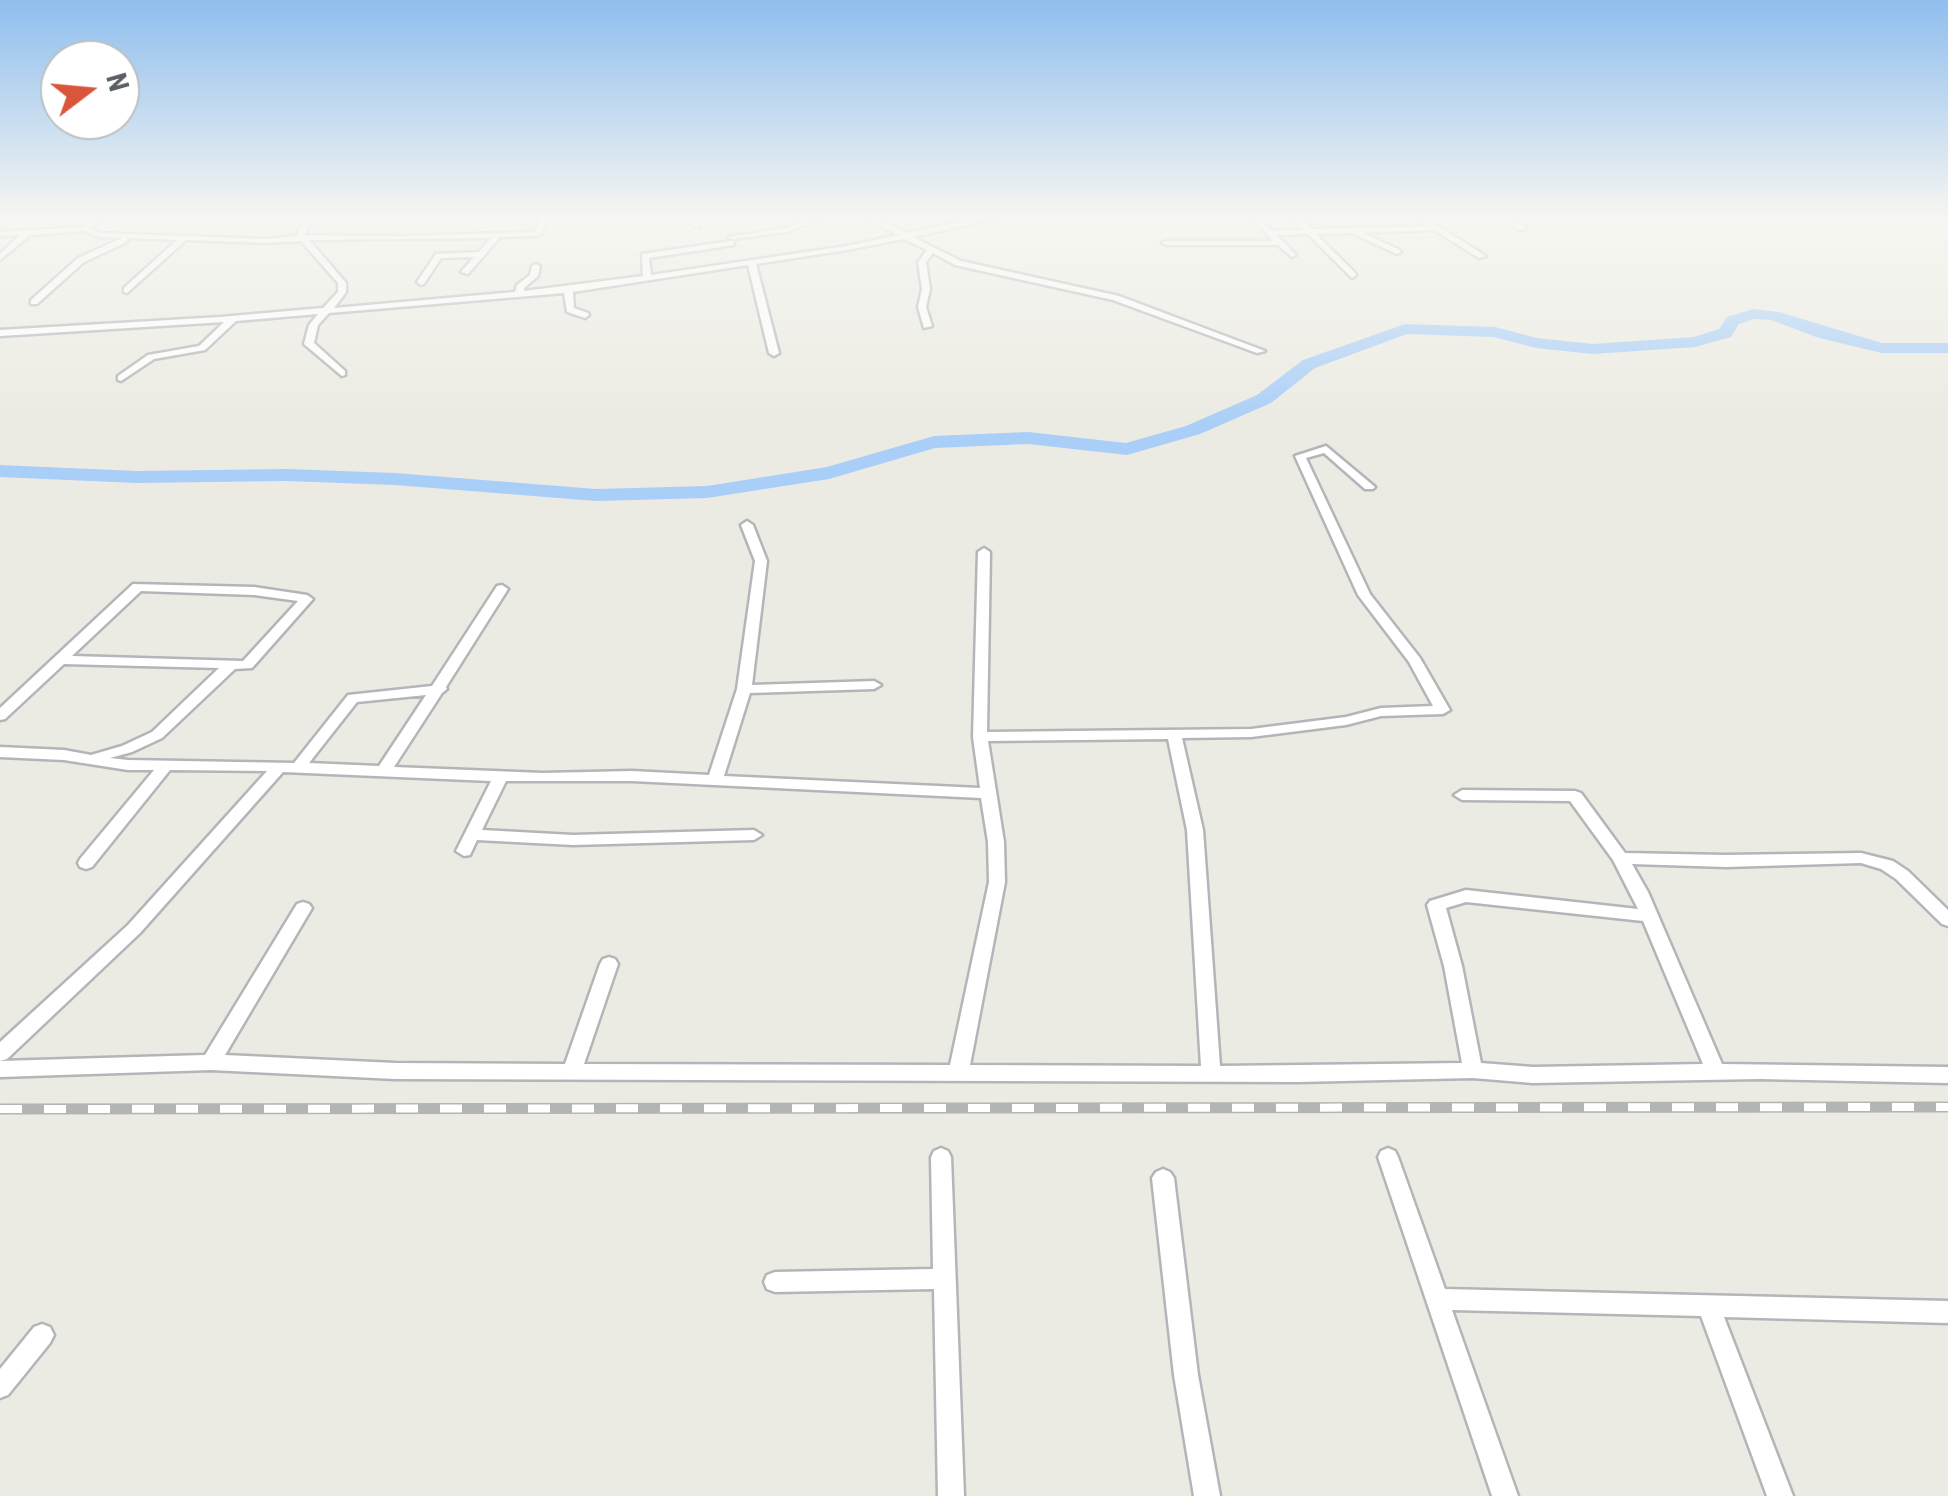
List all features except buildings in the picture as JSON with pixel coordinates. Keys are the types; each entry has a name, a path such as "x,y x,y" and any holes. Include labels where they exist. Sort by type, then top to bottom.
{"street":[{"path":"34,302 53,285"},
{"path":"126,290 132,285"},
{"path":"342,285 342,292 308,335 309,344 342,373"},
{"path":"519,294 523,285"},
{"path":"0,333 233,319 602,285"},
{"path":"757,285 774,353"},
{"path":"925,285 922,307 928,326"},
{"path":"1050,285 1116,298 1260,352"},
{"path":"568,290 570,310 584,314"},
{"path":"121,378 151,356 202,348 233,319"},
{"path":"980,737 1251,732 1346,721 1381,712 1443,710 1415,661 1364,595 1300,456 1326,448 1369,488"},
{"path":"714,781 744,688 760,561 746,524"},
{"path":"958,1071 997,882 996,842 980,737 984,552"},
{"path":"0,716 65,660 138,587 254,591 307,599 247,665 65,660"},
{"path":"384,771 502,590"},
{"path":"89,758 127,749 157,735 232,664"},
{"path":"744,688 874,685"},
{"path":"0,1054 134,928 353,698 440,688"},
{"path":"1174,734 1195,830 1210,1074"},
{"path":"0,767 7,753 165,766 632,776 986,793"},
{"path":"86,863 165,766"},
{"path":"464,852 501,776"},
{"path":"1462,795 1574,796 1620,858 1716,1072"},
{"path":"474,835 573,840 754,835"},
{"path":"1620,858 1860,858 1887,865 1948,920"},
{"path":"1474,1070 1436,905 1466,896 1649,916"},
{"path":"211,1062 303,908"},
{"path":"572,1072 609,964"},
{"path":"0,1069 211,1062 395,1071 1210,1074 1474,1070 1533,1075 1948,1075"},
{"path":"941,1157 951,1496"},
{"path":"1388,1157 1505,1496"},
{"path":"1163,1178 1186,1374 1207,1496"},
{"path":"775,1282 942,1279"},
{"path":"1438,1298 1948,1312"},
{"path":"1709,1306 1780,1496"},
{"path":"0,1387 42,1335"}],"waterway":[{"path":"0,471 136,477 287,475 395,479 596,495 707,492 829,473 934,442 1028,438 1127,449 1193,430 1264,399 1309,364 1405,329 1495,332 1536,343 1593,349 1695,342 1725,333 1733,321 1753,314 1773,315 1825,334 1882,348 1948,348"}],"railway":[{"path":"0,1109 1948,1107"}]}
